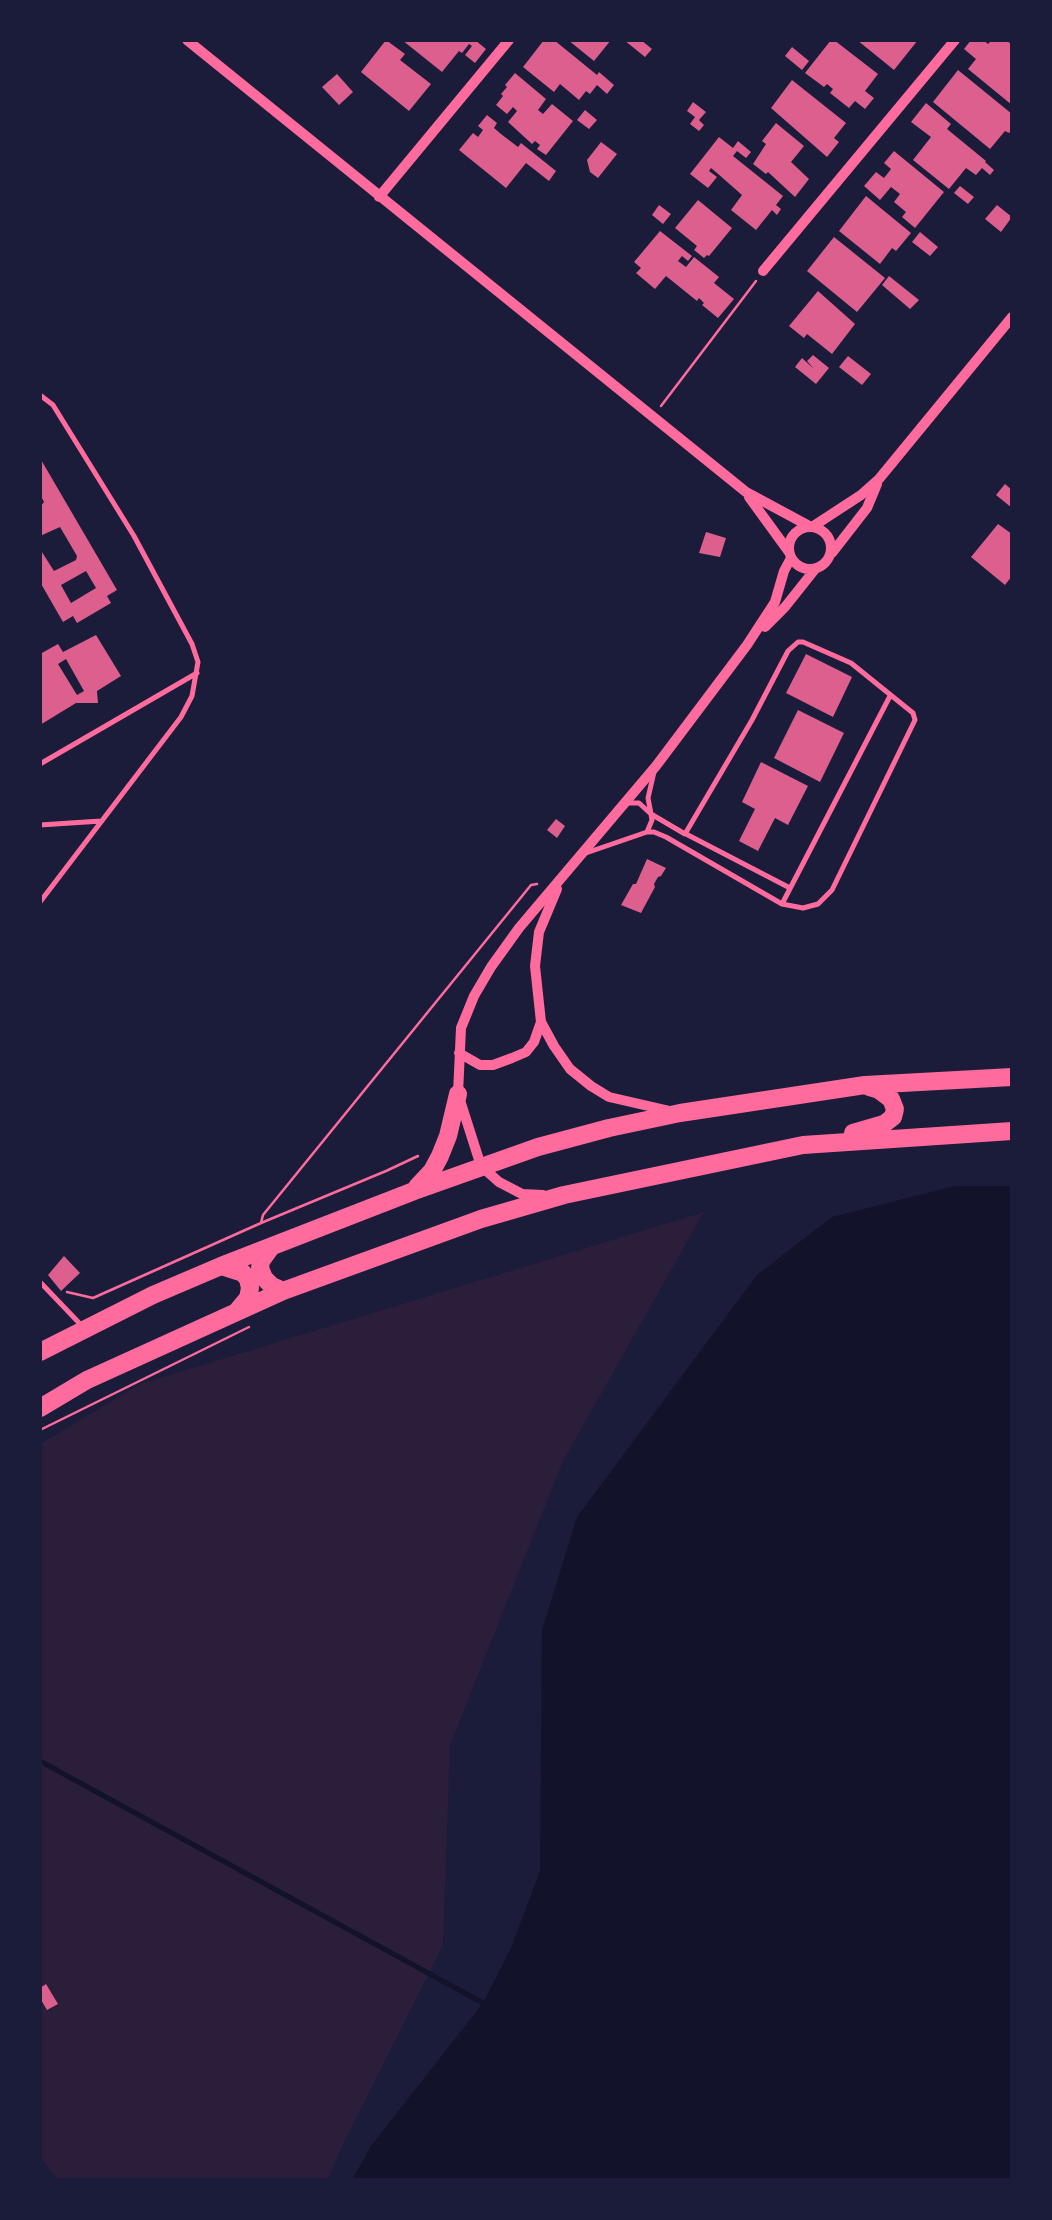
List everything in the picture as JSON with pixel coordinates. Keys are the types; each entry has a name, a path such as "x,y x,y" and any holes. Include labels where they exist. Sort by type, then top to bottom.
{"main road":[{"path":"40,1352 221,1266 414,1190 574,1137 680,1113 865,1085 1012,1077"},
{"path":"40,1408 87,1380 238,1310 482,1218 564,1194 804,1145 884,1124 895,1109 891,1099 865,1085"},
{"path":"414,1190 440,1156 458,1094"},
{"path":"804,1145 1012,1131"},
{"path":"272,1246 260,1268 264,1278 283,1291"},
{"path":"221,1266 243,1273 248,1279 248,1298 238,1310"}],"street":[{"path":"188,40 746,492 812,527"},
{"path":"379,197 508,40"},
{"path":"763,272 955,40"},
{"path":"812,527 861,496 879,479 1012,317"},
{"path":"747,645 830,556 868,508 879,479"},
{"path":"746,492 790,556 805,568 817,568"},
{"path":"564,1194 522,1194 499,1182 482,1166 458,1094 461,1028 482,982 519,928 656,766 747,645 775,602 794,534 802,528 819,528 828,537 830,556"},
{"path":"561,878 539,932 535,966 541,1022 570,1069 609,1098 680,1113"},
{"path":"459,1053 480,1065 512,1058 526,1052 541,1022"}],"lane":[{"path":"40,395 54,404 134,536 198,662 192,696 182,717 40,902"},
{"path":"580,855 647,832 666,837 782,904 803,908 818,904 832,890 915,722 912,713 851,663 803,642 793,645 686,834"},
{"path":"40,764 197,673"},
{"path":"782,904 890,696"},
{"path":"647,832 652,820 648,791 656,766"},
{"path":"625,803 639,803 686,834 790,888"},
{"path":"40,825 100,821"},
{"path":"40,1282 85,1328"}],"path":[{"path":"652,417 763,272"},
{"path":"261,1222 531,885 561,878"},
{"path":"54,1296 69,1291 93,1298 418,1156"},
{"path":"40,1430 248,1328"}],"shaded area":[{"path":"955,1186 1012,1186 1012,2180 352,2180 371,2146 483,2003 511,1948 540,1871 542,1630 577,1517 757,1275 832,1217"},
{"path":"704,1212 563,1461 450,1745 443,1945 328,2180 57,2180 40,2156 40,1444 140,1384"}],"building":[{"path":"386,40 405,54 400,60 431,84 409,111 361,72"},
{"path":"402,40 475,40 486,49 475,63 465,55 472,46 469,44 442,72"},
{"path":"544,40 554,40 614,85 607,94 597,85 579,100 560,84 554,92 523,67"},
{"path":"568,40 611,40 594,61"},
{"path":"624,40 641,40 652,49 645,57"},
{"path":"831,40 878,74 865,91 874,98 865,109 855,101 849,108 830,93 833,89 827,84 824,87 805,73"},
{"path":"857,40 918,40 894,70"},
{"path":"971,40 988,44 992,40 1006,40 1012,45 1012,105 968,69 976,59 964,49"},
{"path":"792,47 809,61 802,70 785,56"},
{"path":"958,70 1012,114 1012,129 1009,133 1005,131 990,149 933,102"},
{"path":"515,73 546,99 538,110 543,114 552,104 573,121 546,155 537,149 540,145 535,141 532,144 508,122 517,111 513,107 507,114 496,105"},
{"path":"337,74 353,92 339,105 322,87"},
{"path":"792,80 846,123 834,138 839,142 827,157 771,108"},
{"path":"693,102 706,112 699,120 704,125 699,131 690,124 695,117 687,111"},
{"path":"926,103 951,124 947,129 994,170 990,175 982,168 976,175 966,168 949,189 913,160 931,137 911,122"},
{"path":"585,110 597,120 589,129 577,120"},
{"path":"487,115 497,123 494,128 501,134 518,147 521,143 556,171 549,181 526,163 506,188 459,150 473,133 478,137 483,130 478,126"},
{"path":"776,123 804,146 791,162 809,179 795,197 753,164 766,144 762,141"},
{"path":"719,137 733,148 738,141 751,152 746,158 737,151 733,156 783,196 776,205 781,209 777,215 772,210 756,230 731,210 742,195 717,173 711,168 709,171 717,177 708,188 690,174"},
{"path":"601,142 617,154 598,178 590,172 587,160"},
{"path":"894,151 944,192 915,228 902,217 906,212 894,202 900,194 891,187 880,200 864,186 876,172 884,178 891,169 884,163"},
{"path":"960,186 974,197 968,204 954,193"},
{"path":"866,196 911,233 880,264 839,231"},
{"path":"698,200 732,228 704,258 694,250 697,246 675,228"},
{"path":"659,205 671,214 663,224 652,215"},
{"path":"997,205 1012,217 1001,232 985,219"},
{"path":"660,231 692,256 688,261 682,256 678,261 686,267 694,257 719,277 714,283 734,299 718,318 699,298 697,301 666,276 655,289 636,273 641,268 634,262"},
{"path":"920,232 938,247 930,256 912,242"},
{"path":"834,237 885,278 857,312 807,271"},
{"path":"889,276 919,300 910,309 882,285"},
{"path":"818,291 855,324 832,354 807,334 804,338 789,326"},
{"path":"813,355 829,368 816,384 795,367 802,358 814,369 807,361"},
{"path":"848,356 871,374 862,385 839,367"},
{"path":"40,458 117,590 107,596 111,603 77,623 73,616 63,622 40,582 40,549 54,571 77,556 60,527 40,536 40,507 44,502 40,494","holes":["86,571 96,588 71,603 61,585"]},
{"path":"1005,484 1012,490 1012,508 996,495"},
{"path":"998,524 1012,534 1012,576 1005,585 971,557"},
{"path":"706,532 726,538 720,557 699,553"},
{"path":"96,635 121,676 97,691 98,703 76,703 40,725 40,654 58,644 63,652","holes":["66,659 84,691 77,695 58,664"]},
{"path":"806,654 852,677 833,717 786,693"},
{"path":"798,710 844,733 820,782 774,758"},
{"path":"761,762 808,786 788,825 775,818 758,851 739,841 755,809 742,802"},
{"path":"556,819 565,826 557,838 547,830"},
{"path":"647,859 666,868 641,913 621,905"},
{"path":"64,1256 80,1273 61,1291 48,1275"},
{"path":"46,1984 58,2004 47,2010 40,1998 40,1988"}],"waterway":[{"path":"40,1761 483,2003"}]}
